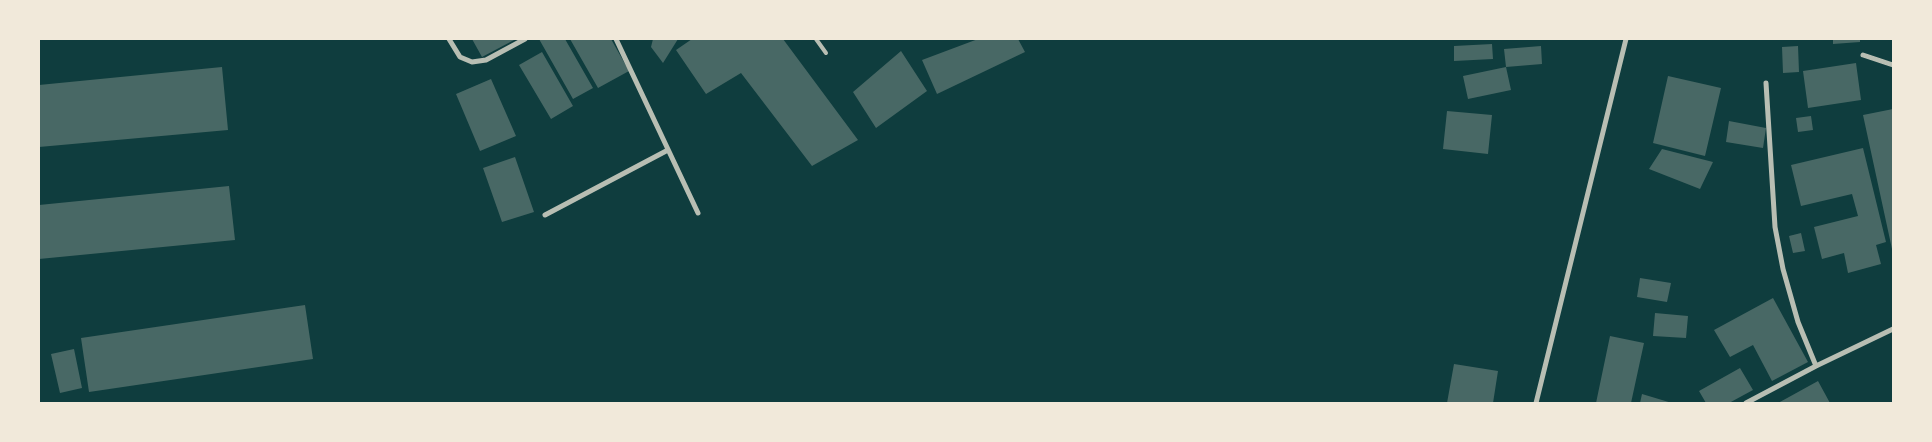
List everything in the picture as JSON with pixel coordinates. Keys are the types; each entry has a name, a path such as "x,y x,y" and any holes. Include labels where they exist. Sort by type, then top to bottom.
{"street":[{"path":"449,39 460,57 472,62 486,60 525,39"},
{"path":"616,39 698,212"},
{"path":"1536,403 1626,39"},
{"path":"1863,55 1893,65"},
{"path":"1766,83 1775,227 1783,268 1798,322 1816,366"},
{"path":"545,215 668,150"},
{"path":"1746,403 1816,366 1893,329"}],"lane":[{"path":"816,39 826,53"}],"building":[{"path":"472,39 516,39 482,57"},
{"path":"539,39 565,39 593,88 573,99"},
{"path":"570,39 611,39 629,71 598,88"},
{"path":"653,39 678,39 663,63 651,47"},
{"path":"692,39 783,39 858,140 812,166 741,73 706,94 676,50"},
{"path":"978,39 1018,39 1025,52 937,94 922,60"},
{"path":"1833,39 1860,39 1860,42 1833,44"},
{"path":"1492,44 1493,59 1454,61 1454,46"},
{"path":"1541,46 1542,64 1506,67 1504,49"},
{"path":"1798,46 1799,72 1783,73 1782,47"},
{"path":"901,51 927,91 876,128 853,92"},
{"path":"542,52 573,106 551,119 519,65"},
{"path":"1856,63 1861,100 1808,108 1803,71"},
{"path":"222,67 228,130 39,147 39,85"},
{"path":"1506,67 1511,90 1468,99 1463,76"},
{"path":"1668,76 1721,88 1705,156 1653,143"},
{"path":"491,79 516,136 480,151 456,94"},
{"path":"1893,109 1893,249 1892,249 1863,115"},
{"path":"1447,111 1492,115 1488,154 1443,149"},
{"path":"1811,116 1813,130 1798,132 1796,118"},
{"path":"1729,121 1766,128 1763,148 1726,142"},
{"path":"1863,148 1886,242 1876,245 1881,264 1848,273 1844,253 1822,259 1814,227 1858,216 1852,194 1801,206 1791,165"},
{"path":"1662,149 1713,162 1700,189 1649,169"},
{"path":"515,157 534,212 502,222 483,168"},
{"path":"229,186 235,240 39,259 39,205"},
{"path":"1801,233 1805,251 1793,253 1789,236"},
{"path":"1640,278 1671,283 1667,302 1637,297"},
{"path":"1773,298 1808,362 1772,381 1753,345 1730,357 1714,330"},
{"path":"305,305 313,359 89,392 81,338"},
{"path":"1655,313 1688,316 1686,338 1653,336"},
{"path":"1610,336 1644,343 1631,403 1596,403"},
{"path":"74,349 82,388 60,393 51,354"},
{"path":"1454,364 1498,371 1493,403 1447,403"},
{"path":"1740,368 1753,390 1729,403 1706,403 1699,391"},
{"path":"1818,381 1830,403 1778,403 1789,397"},
{"path":"1642,394 1672,403 1640,403"}]}
